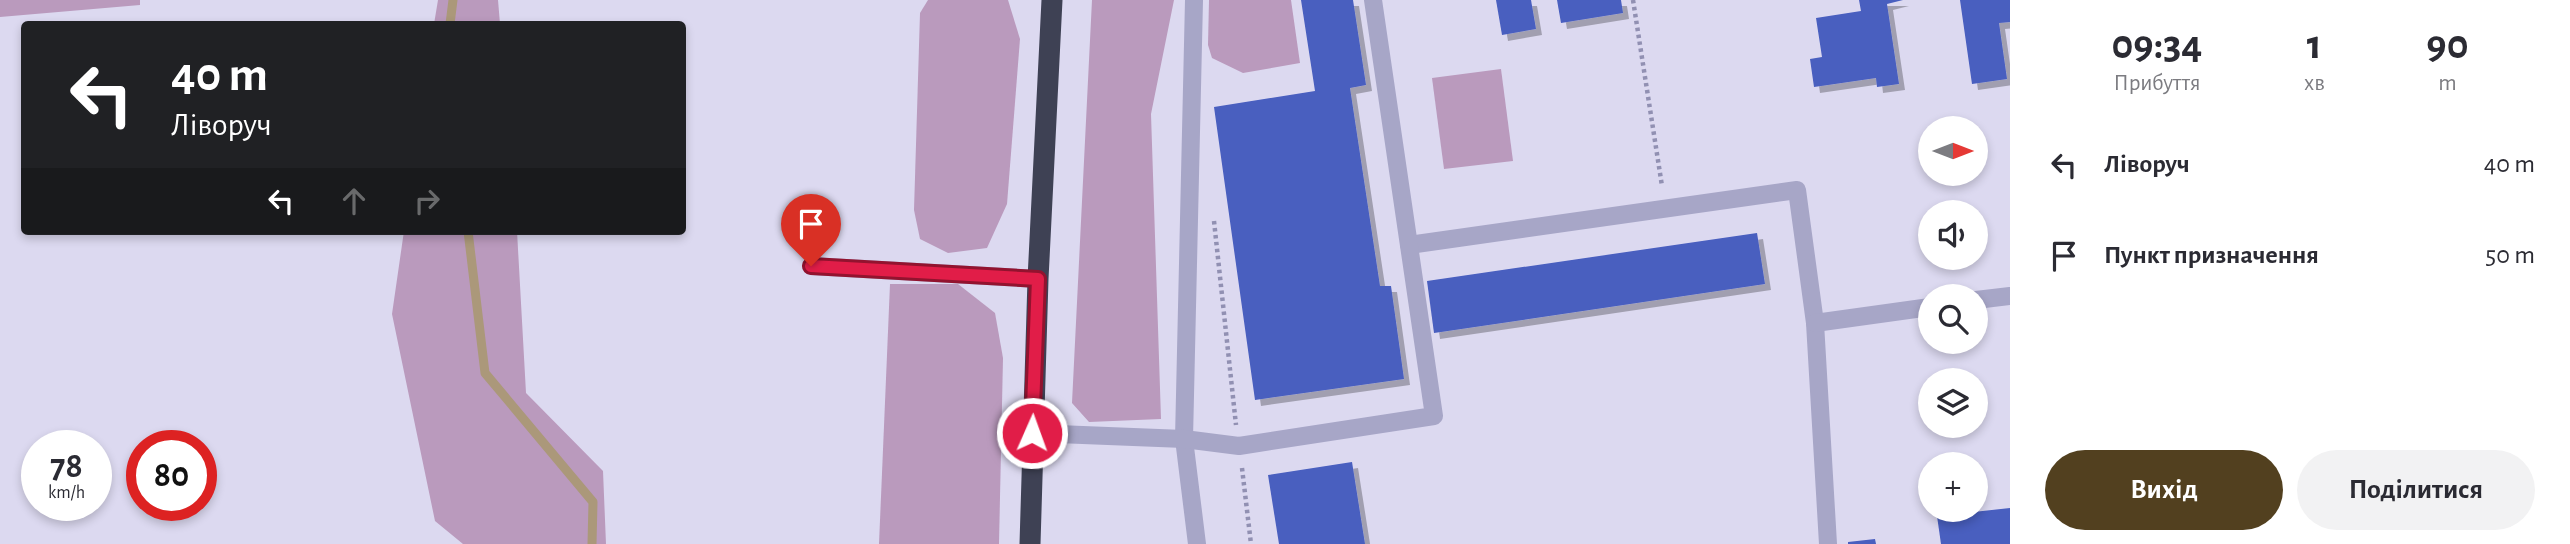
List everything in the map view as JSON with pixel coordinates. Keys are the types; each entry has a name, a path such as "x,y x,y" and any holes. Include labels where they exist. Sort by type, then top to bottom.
{"highway":[{"path":"1030,544 1038,279 1052,0"}],"lane":[{"path":"1194,0 1184,439 1197,544"},
{"path":"1032,433 1184,439 1239,446 1434,416 1373,0"},
{"path":"1409,244 1797,190 1815,323 1828,544"},
{"path":"811,266 1038,279"},
{"path":"1988,299 2010,296"},
{"path":"1815,323 1918,309"}],"path":[{"path":"1633,0 1665,209"},
{"path":"1216,241 1228,353"}],"shaded area":[{"path":"0,0 140,0 140,5 0,17"},
{"path":"438,0 498,0 500,21 434,21"},
{"path":"928,0 1008,0 1020,39 1007,204 987,248 948,253 920,239 914,210 920,13"},
{"path":"1092,0 1174,0 1151,114 1161,419 1089,422 1072,403"},
{"path":"1209,0 1291,0 1300,63 1243,73 1212,58 1208,45"},
{"path":"1501,69 1513,161 1444,169 1432,78"},
{"path":"403,235 517,235 526,393 603,471 606,544 463,544 435,521 392,314"},
{"path":"890,284 958,284 995,313 1003,358 999,544 879,544"}],"building":[{"path":"1301,0 1353,0 1366,85 1350,88 1380,286 1391,286 1404,379 1255,400 1214,107 1315,91"},
{"path":"1496,0 1531,0 1536,29 1502,35"},
{"path":"1557,0 1621,0 1623,13 1561,23"},
{"path":"1859,0 1903,0 1887,4 1899,84 1877,87 1876,78 1814,87 1810,59 1822,57 1816,18 1861,11"},
{"path":"1960,0 2010,0 2010,22 1999,23 2007,79 1972,84"},
{"path":"1757,233 1765,284 1434,333 1427,281"},
{"path":"1352,462 1365,544 1279,544 1268,475"},
{"path":"2010,508 2010,544 1941,544 1938,522 1988,522 1988,510"},
{"path":"1875,539 1876,544 1848,544 1848,542"}],"waterway":[{"path":"450,21 453,0"},
{"path":"468,235 485,373 593,502 592,544"}],"route":[{"path":"811,266 1038,279 1032,433"}]}
